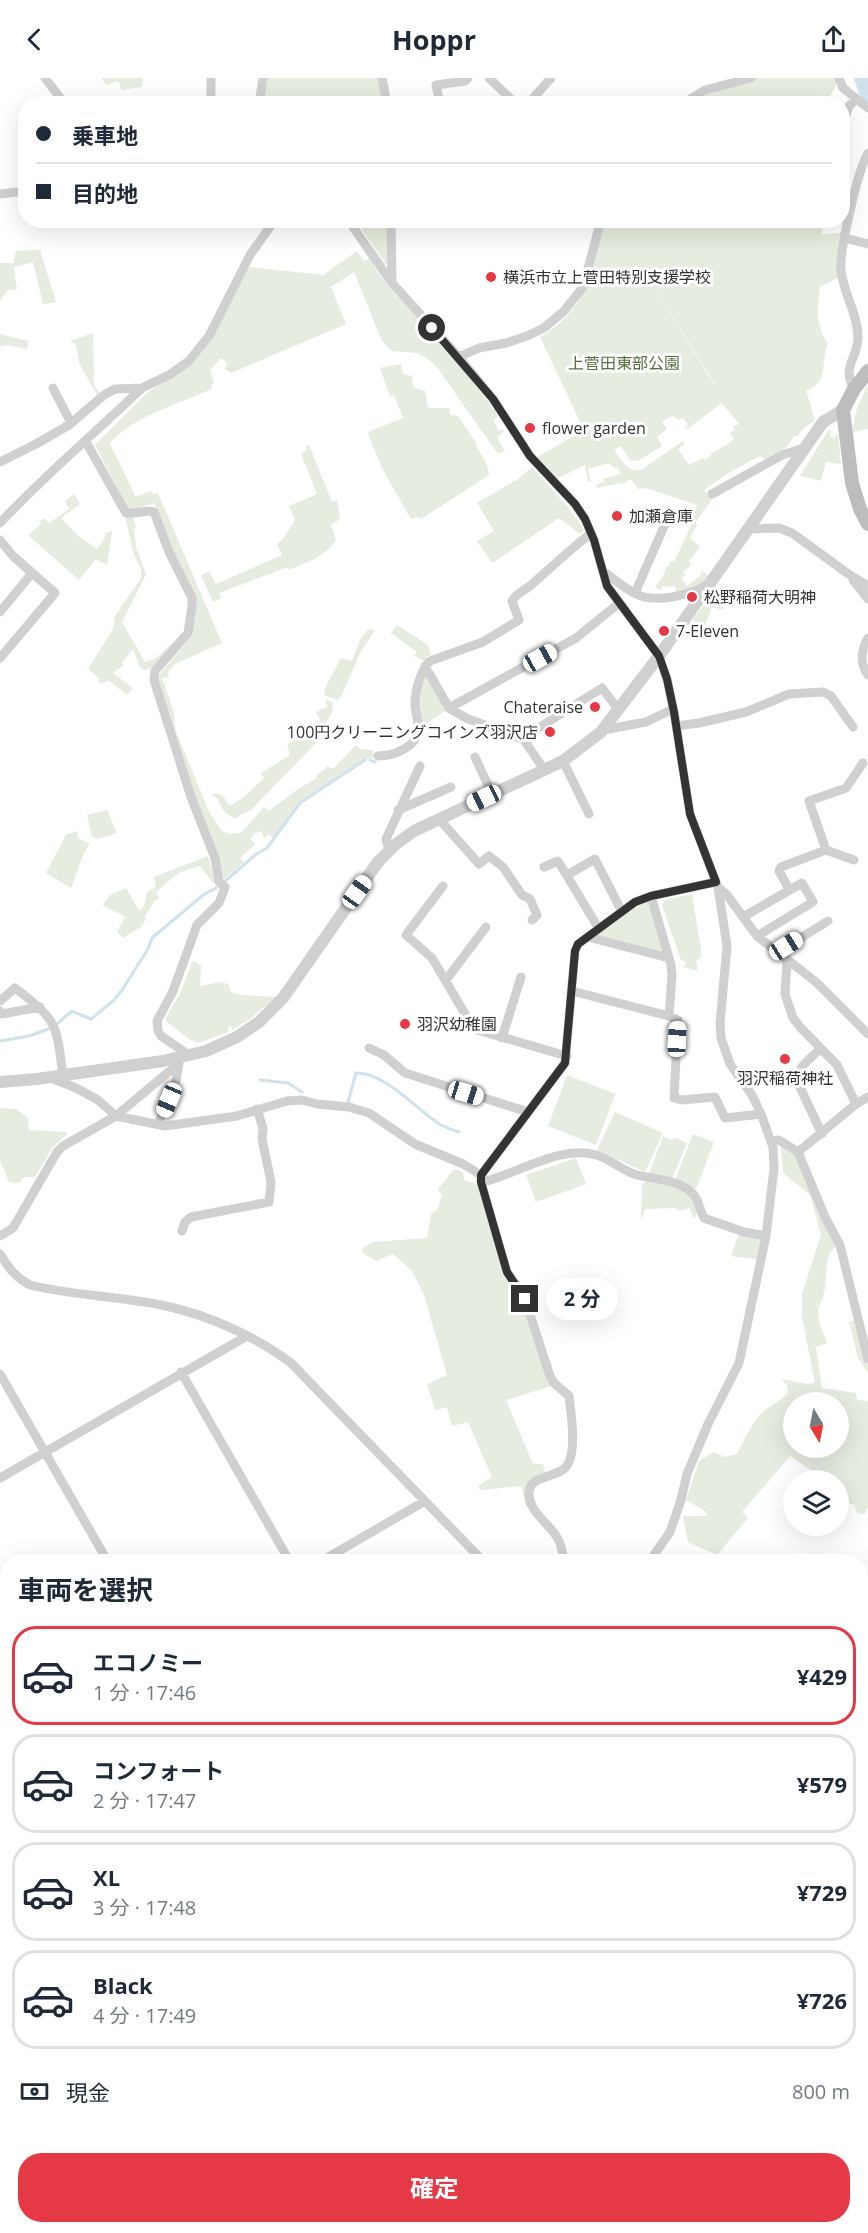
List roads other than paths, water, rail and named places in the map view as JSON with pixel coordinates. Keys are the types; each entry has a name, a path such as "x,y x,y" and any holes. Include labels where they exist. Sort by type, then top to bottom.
{"main road":[{"path":"868,371 854,389 843,410 852,483 860,509 868,524"}],"street":[{"path":"45,78 58,96"},
{"path":"211,78 211,96"},
{"path":"260,96 263,78"},
{"path":"382,78 385,96"},
{"path":"438,96 436,85 465,81 468,78"},
{"path":"489,78 508,96"},
{"path":"535,96 551,78"},
{"path":"695,96 705,90 751,78"},
{"path":"838,78 843,88 868,108"},
{"path":"850,105 856,99"},
{"path":"850,217 862,167 868,153"},
{"path":"0,194 18,192"},
{"path":"0,523 54,467 86,442 142,388 169,375 189,361 209,336 250,255 269,228"},
{"path":"354,228 392,284 459,357 493,399 530,456 575,504 591,533 607,586 618,604 659,656 674,710 690,814 717,885 727,946 720,1023 721,1038 730,1064 752,1095 761,1114 771,1141 774,1169 766,1236 739,1363 708,1424 687,1474 670,1532 655,1554"},
{"path":"391,228 392,284"},
{"path":"459,357 479,348 527,336 544,328 564,312 583,287 599,228"},
{"path":"847,228 841,269 857,324 858,337 848,370 849,380 854,389"},
{"path":"845,238 868,244"},
{"path":"53,388 71,423"},
{"path":"0,462 71,423 104,395 116,389 142,388"},
{"path":"0,1082 182,1059 232,1040 250,1029 272,1011 283,998 378,862 389,850 414,831 563,761 603,730 749,530 823,422 843,410"},
{"path":"86,442 126,513 147,510 154,512 169,552 192,598 188,633 155,671 154,680 191,796 215,858 219,882 225,886 219,903 197,925 173,991 157,1021 161,1036 182,1059"},
{"path":"712,494 782,455 804,448"},
{"path":"635,593 669,515"},
{"path":"749,530 780,528 792,533 868,586"},
{"path":"378,756 399,751 416,739 419,730 415,701 425,666 430,661 483,642 519,620 512,601 516,595 528,588 591,533"},
{"path":"0,540 13,556 55,593 0,658"},
{"path":"604,572 645,597 665,597 687,593 710,584"},
{"path":"0,612 32,573"},
{"path":"847,573 868,599"},
{"path":"449,708 576,638 618,604"},
{"path":"868,638 861,655 865,672 868,675"},
{"path":"425,666 449,708 465,718 524,740 545,771"},
{"path":"521,739 602,688 618,709"},
{"path":"676,726 746,712 789,694 823,692 831,696 853,727"},
{"path":"603,730 646,722 674,710"},
{"path":"475,757 492,794"},
{"path":"563,761 588,814"},
{"path":"826,850 809,801 846,788 863,763"},
{"path":"389,850 386,839 420,766"},
{"path":"398,810 451,787"},
{"path":"439,819 479,864 489,856 503,867 522,895 530,899 537,915 532,920"},
{"path":"789,889 779,871 781,867 826,850 854,860"},
{"path":"567,875 595,859 622,912"},
{"path":"544,867 558,861 599,929"},
{"path":"743,917 802,883 813,902 757,936"},
{"path":"562,1554 559,1540 532,1507 529,1495 530,1487 535,1482 564,1470 567,1464 573,1436 569,1396 554,1383 550,1376 525,1299 507,1272 481,1182 481,1175 565,1063 575,951 578,944 635,902 651,896 717,885"},
{"path":"717,885 757,936 816,982 868,1034"},
{"path":"443,886 406,935 432,958 474,1029 567,1056"},
{"path":"651,896 672,975 669,1016"},
{"path":"828,921 786,946 783,958 784,982 793,1018 837,1065 856,1104"},
{"path":"446,980 486,927"},
{"path":"588,937 669,958"},
{"path":"502,1038 521,977"},
{"path":"0,1001 15,988 40,1007 57,1029 63,1075"},
{"path":"572,991 678,1020 675,1098 682,1100 715,1097 725,1118 761,1114"},
{"path":"0,1011 2,1014 40,1007"},
{"path":"369,1048 384,1055 405,1073 528,1112"},
{"path":"820,1048 800,1069 797,1081 822,1134"},
{"path":"0,1236 13,1228 57,1152 68,1143 116,1116 182,1059"},
{"path":"159,1124 182,1059"},
{"path":"49,1077 98,1100 112,1110 116,1116 165,1125 221,1118 287,1101 302,1100 349,1107 369,1113 415,1144 463,1164 481,1175 486,1181 509,1175 550,1156 594,1154 609,1159 629,1173 673,1183 692,1192 704,1218 744,1232 766,1236"},
{"path":"798,1152 856,1104 868,1097"},
{"path":"182,1231 185,1222 191,1217 269,1202 271,1182 262,1139 263,1128 257,1109"},
{"path":"771,1141 779,1140 798,1152 825,1217 840,1245 868,1359"},
{"path":"0,1254 11,1271 30,1285 165,1305 195,1313 270,1346 291,1363 476,1554"},
{"path":"0,1478 247,1336"},
{"path":"181,1372 285,1554"},
{"path":"0,1374 103,1554"},
{"path":"334,1554 425,1501"}],"waterway":[{"path":"863,78 868,92"},
{"path":"223,883 255,855 267,848 300,803 365,760"},
{"path":"370,760 375,762"},
{"path":"57,1024 72,1011 91,1019 114,1000 148,949 152,938 203,895 216,888"},
{"path":"0,1041 29,1036 51,1028"},
{"path":"348,1102 356,1073 367,1074 390,1085 441,1125 459,1132"},
{"path":"260,1080 288,1083 302,1092"}],"place":[{"name":"横浜市立上菅田特別支援学校","path":"491,277"},
{"name":"flower garden","path":"530,428"},
{"name":"加瀬倉庫","path":"617,516"},
{"name":"松野稲荷大明神","path":"692,597"},
{"name":"7-Eleven","path":"664,631"},
{"name":"Chateraise","path":"595,707"},
{"name":"100円クリーニングコインズ羽沢店","path":"550,732"},
{"name":"羽沢幼稚園","path":"405,1024"},
{"name":"羽沢稲荷神社","path":"785,1059"}],"park label":[{"name":"上菅田東部公園","path":"624,363"}]}
